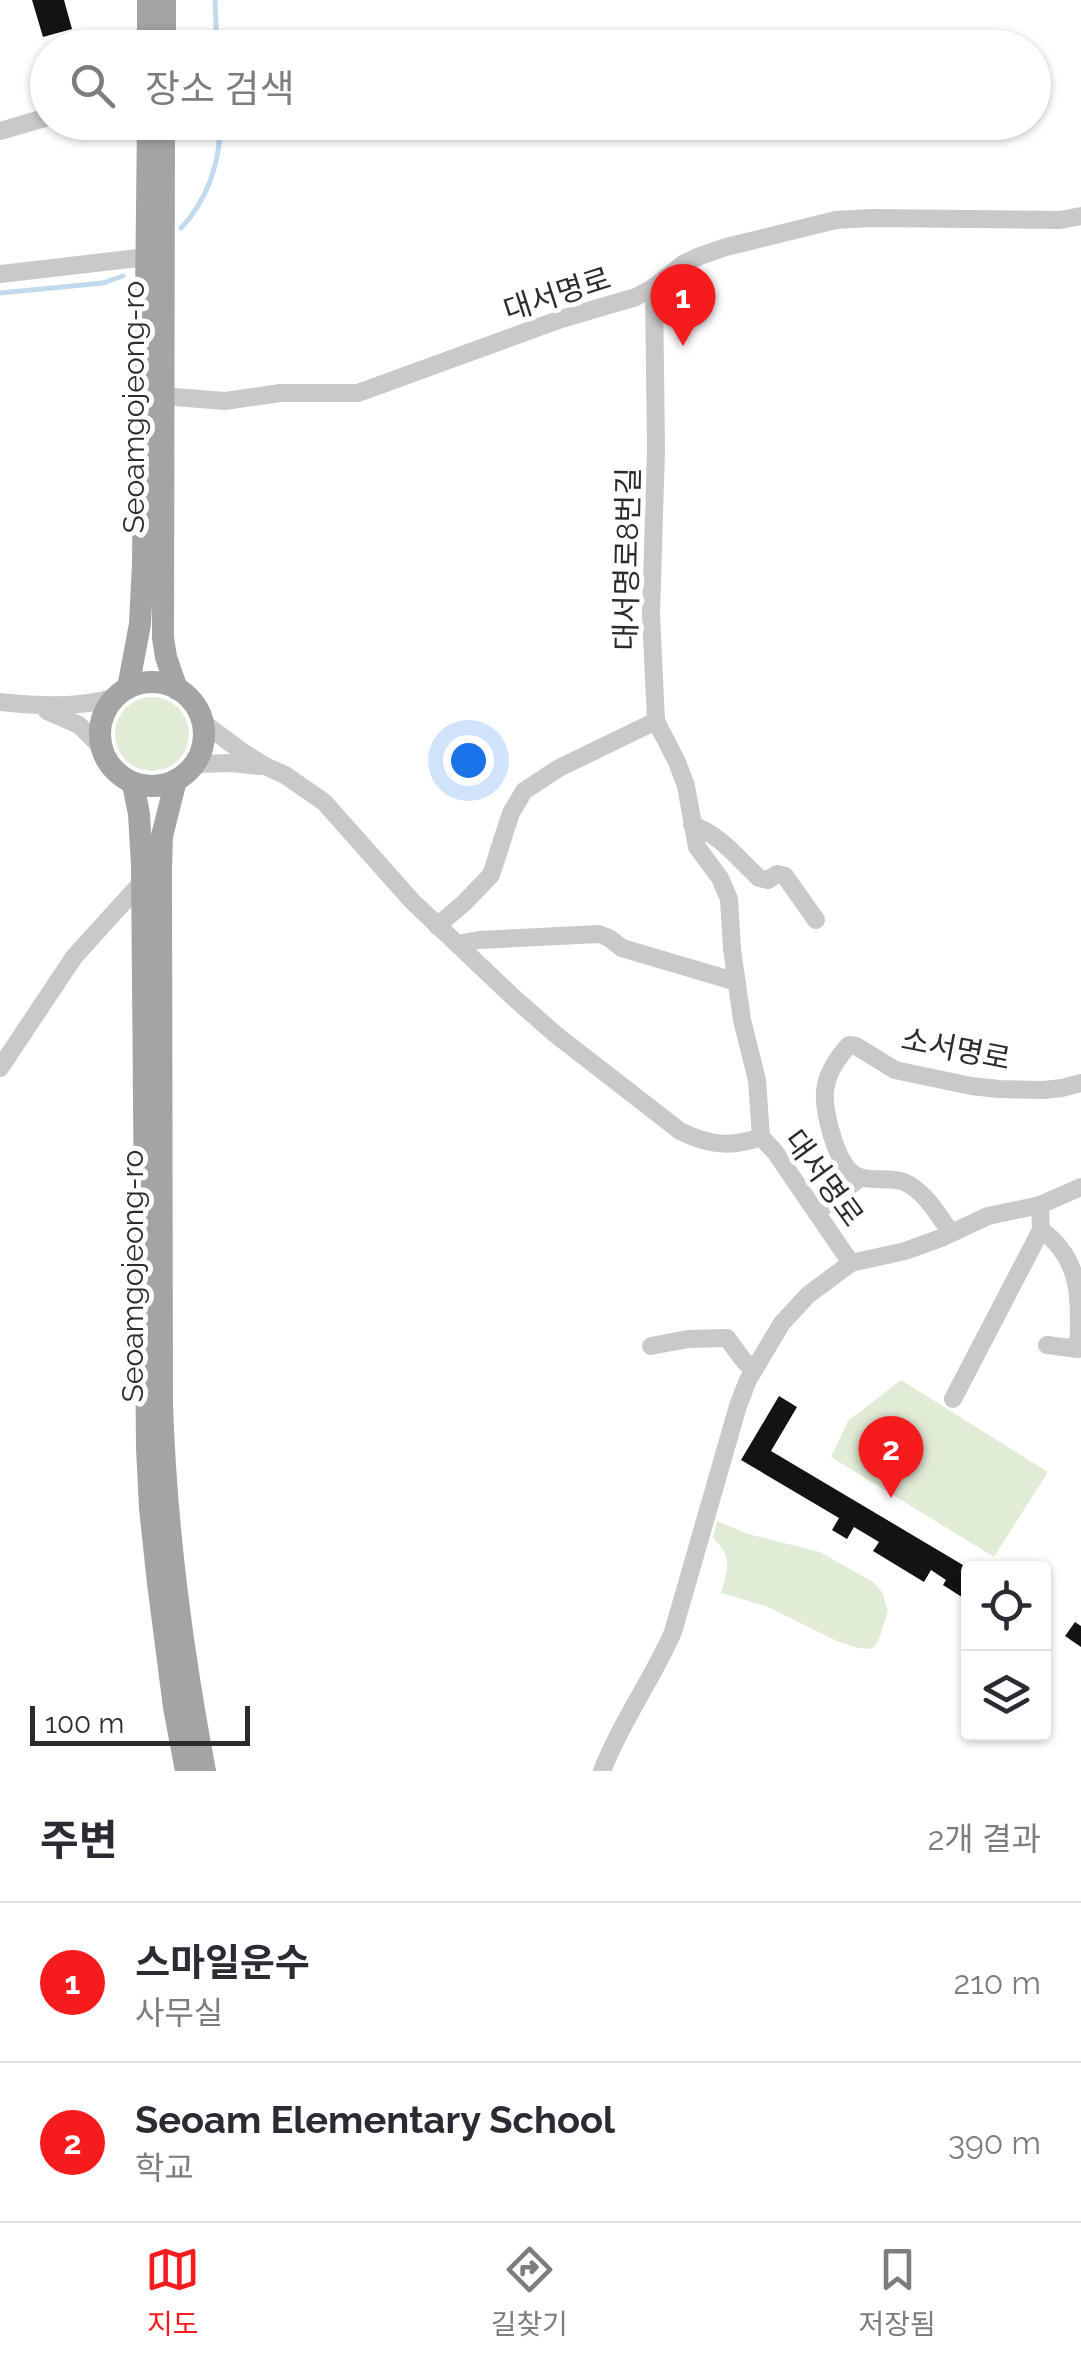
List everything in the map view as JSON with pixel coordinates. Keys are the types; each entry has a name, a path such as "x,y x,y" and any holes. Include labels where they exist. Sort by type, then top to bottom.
{"main road":[{"path":"148,0 148,30"},
{"path":"164,30 165,0"},
{"name":"Seoamgojeong-ro","path":"121,693 140,624 148,140"},
{"name":"Seoamgojeong-ro","path":"164,140 163,638 178,689"},
{"path":"144,683 162,683 178,689 191,700 202,722 202,748 195,764 168,784 133,784 118,775 100,746 104,712 121,693 144,683"},
{"name":"Seoamgojeong-ro","path":"176,780 162,836 161,868 162,1404 178,1608 205,1771"},
{"name":"Seoamgojeong-ro","path":"133,784 139,814 142,882 150,1508 186,1771"}],"street":[{"path":"0,131 30,122"},
{"name":"대서명로","path":"162,396 226,401 280,393 358,393 561,319 622,302 654,287 700,256 836,220 1060,220 1081,216"},
{"path":"0,274 147,257"},
{"name":"대서명로8번길","path":"654,287 652,614 656,721 686,786 698,847 730,899 732,949 742,1020 757,1080 761,1137"},
{"path":"0,702 90,704 121,693"},
{"path":"27,704 79,725 100,746"},
{"path":"437,926 491,875 511,814 524,791 559,768 656,721"},
{"name":"대서명로","path":"202,722 324,802 437,926 555,1034 680,1131 714,1144 761,1137 851,1263"},
{"path":"195,764 264,766"},
{"path":"692,825 716,837 759,878 785,876 816,920"},
{"path":"0,1068 74,957 142,882"},
{"path":"457,944 600,934 622,948 737,982"},
{"name":"소서명로","path":"860,1178 848,1169 837,1150 824,1100 832,1067 849,1045 895,1070 972,1086 1044,1090 1081,1083"},
{"path":"817,1212 860,1178 884,1178 905,1182 916,1190 951,1233"},
{"path":"602,1771 616,1736 658,1666 673,1632 738,1406 782,1323 808,1295 851,1263 904,1251 988,1216 1040,1205 1080,1190"},
{"path":"953,1399 1041,1230 1040,1205"},
{"path":"1041,1230 1056,1238 1071,1254 1081,1292 1080,1350 1048,1345"},
{"path":"651,1346 688,1339 727,1338 754,1370"}],"green space":[{"path":"152,697 178,708 189,734 178,760 152,771 126,760 115,734 126,708"},
{"path":"901,1380 1048,1472 994,1557 831,1457 848,1421"},
{"path":"717,1521 748,1534 820,1552 873,1582 882,1592 888,1611 874,1647 858,1648 837,1641 768,1607 721,1593 727,1563 724,1551 713,1538"}],"building":[{"path":"32,0 64,0 72,29 41,30"},
{"path":"779,1396 797,1407 771,1451 961,1564 961,1597 943,1585 946,1580 931,1570 924,1582 873,1551 879,1542 854,1527 847,1539 832,1530 839,1518 741,1460"},
{"path":"1075,1622 1081,1626 1081,1647 1065,1636"}],"waterway":[{"path":"215,0 216,30"},
{"path":"181,228 211,180 219,140"},
{"path":"0,293 103,283 123,276"}],"place":[{"name":"스마일운수","path":"683,346"},
{"name":"Seoam Elementary School","path":"891,1498"}]}
